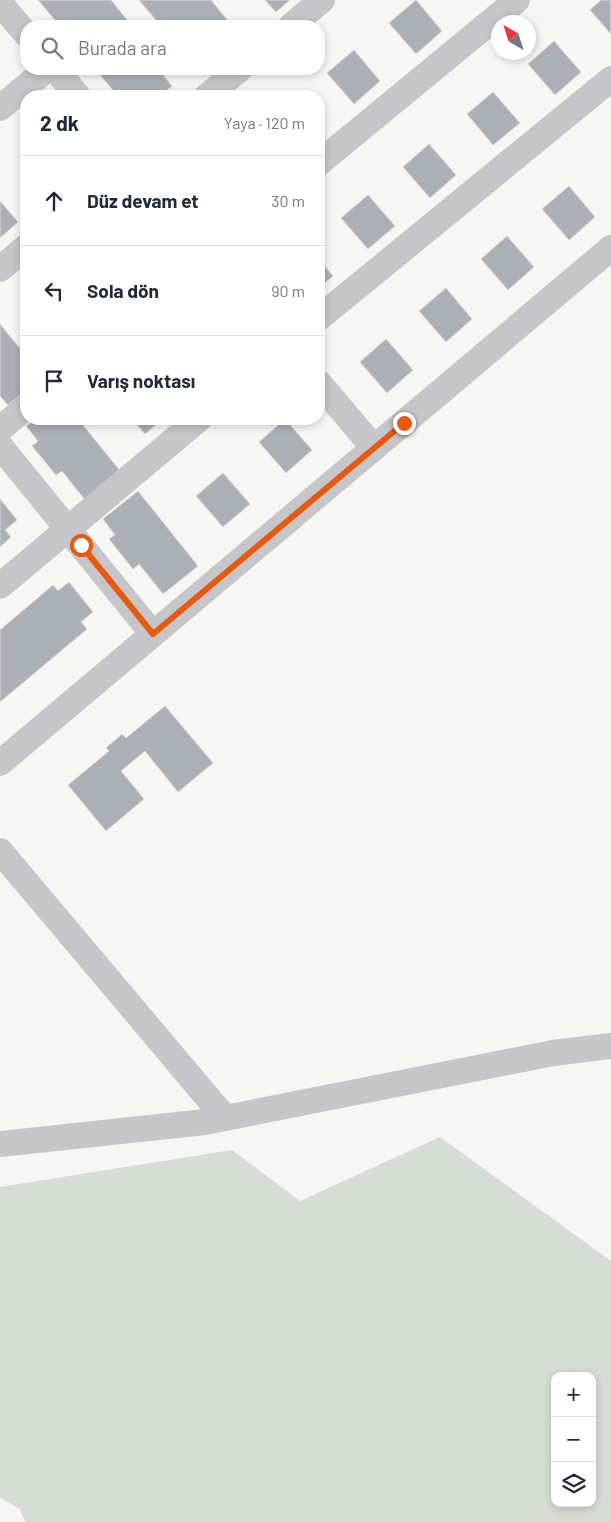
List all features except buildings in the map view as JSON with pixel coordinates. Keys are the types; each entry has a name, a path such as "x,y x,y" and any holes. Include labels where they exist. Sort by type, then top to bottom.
{"street":[{"path":"297,20 322,0"},
{"path":"325,159 517,0"},
{"path":"0,3 20,27"},
{"path":"22,90 40,75"},
{"path":"60,75 73,90"},
{"path":"214,90 233,75"},
{"path":"325,313 611,79"},
{"path":"0,108 20,91"},
{"path":"0,269 20,252"},
{"path":"0,763 374,448 607,260"},
{"path":"325,390 374,448"},
{"path":"0,429 20,412"},
{"path":"0,586 192,425"},
{"path":"0,446 153,634"},
{"path":"0,851 225,1118"},
{"path":"0,1144 205,1122 554,1052 611,1046"}],"shaded area":[{"path":"440,1137 611,1261 611,1522 25,1522 20,1509 0,1498 0,1187 232,1150 300,1201"}],"route":[{"path":"81,545 153,634 404,423"}]}
